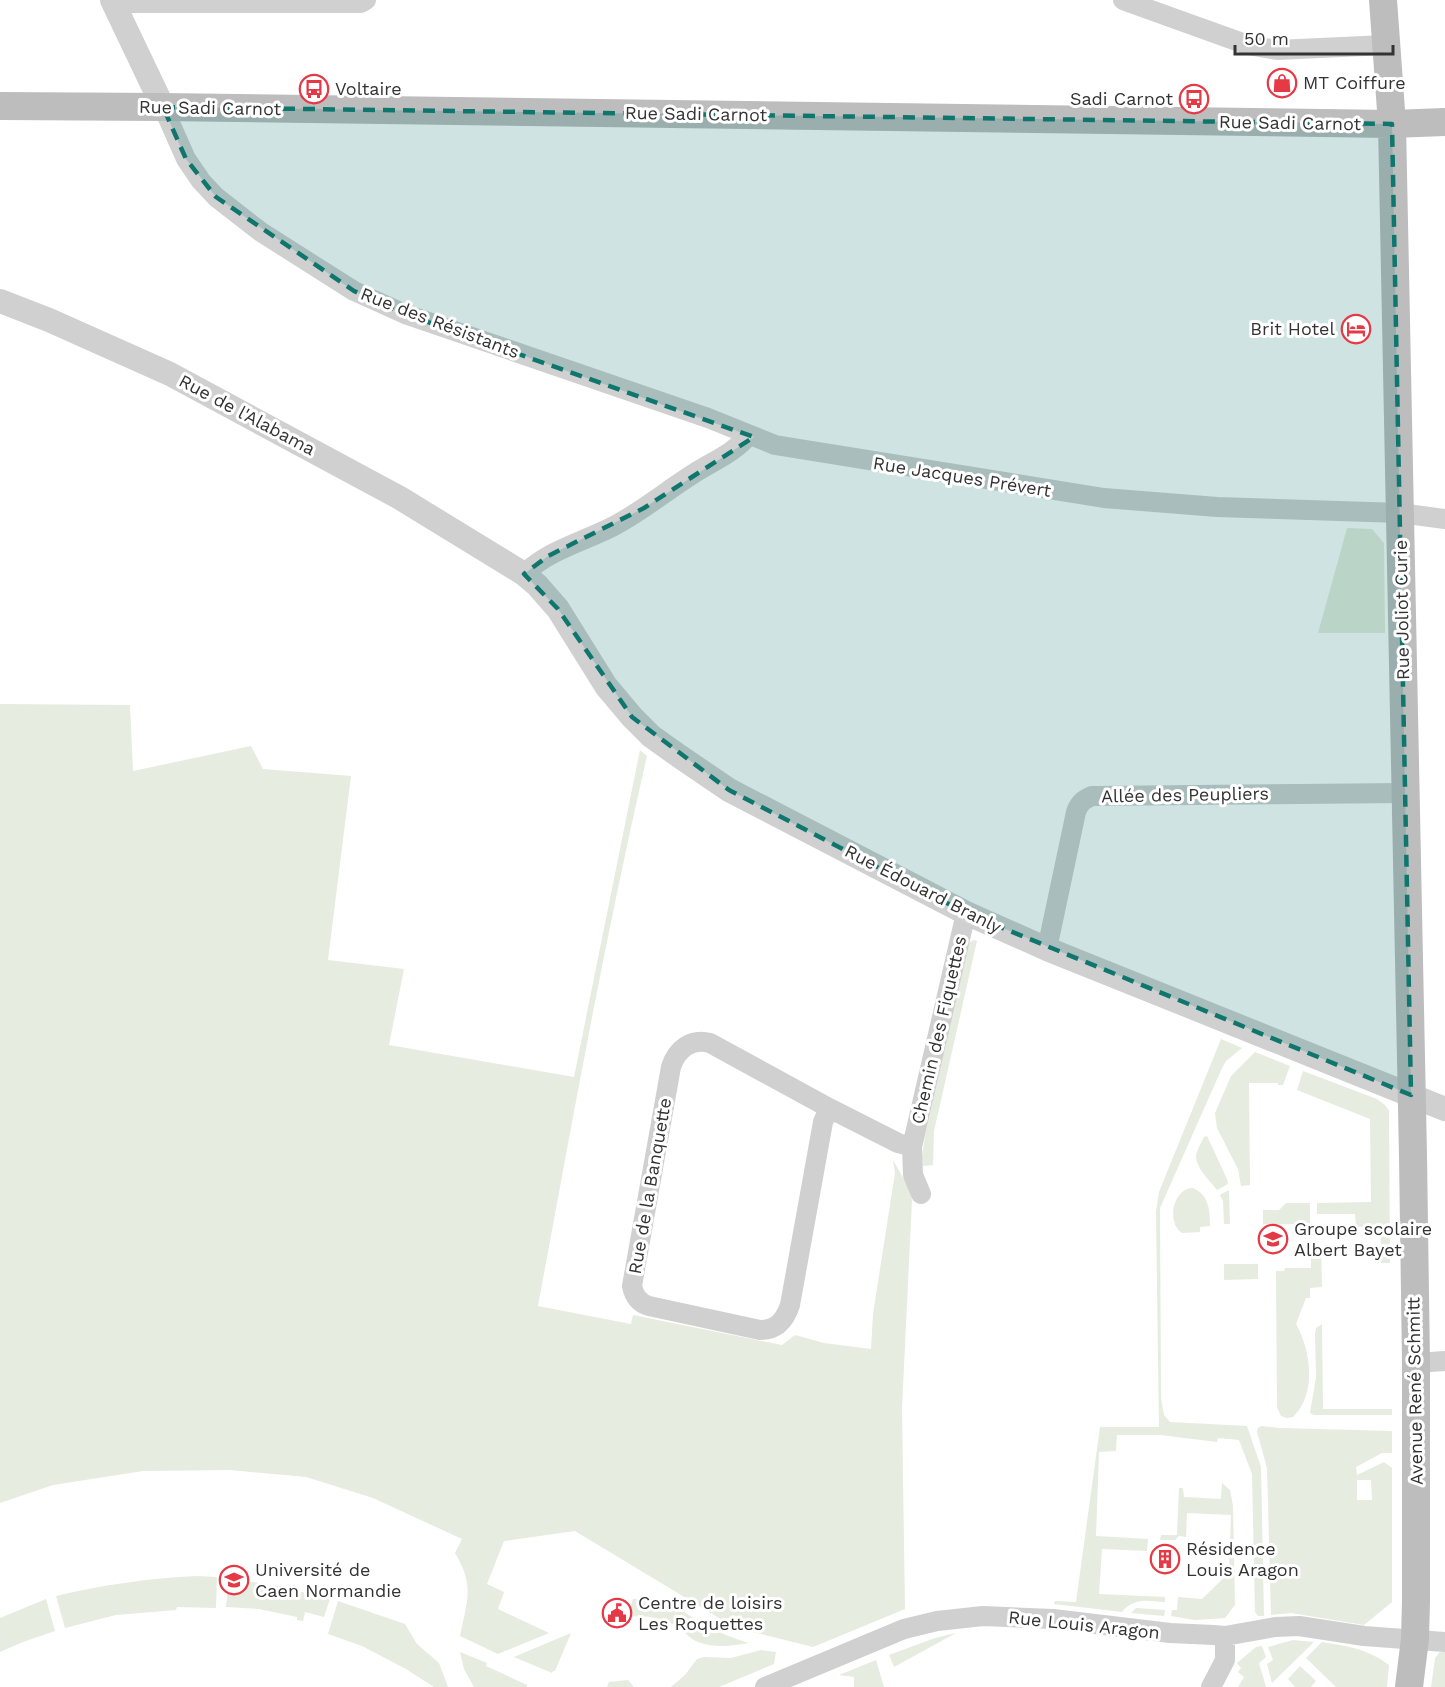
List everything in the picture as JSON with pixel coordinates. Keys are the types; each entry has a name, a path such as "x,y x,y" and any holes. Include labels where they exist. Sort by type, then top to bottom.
{"main road":[{"name":"Rue Joliot Curie","path":"1383,0 1392,124 1411,1095"},
{"name":"Rue Sadi Carnot","path":"0,106 1392,124 1445,122"},
{"name":"Avenue René Schmitt","path":"1409,1687 1415,1639 1416,1363 1411,1095"}],"street":[{"path":"163,107 113,1 361,3 366,0"},
{"path":"1124,0 1248,45 1277,50 1385,45"},
{"name":"Rue des Résistants","path":"163,107 186,159 201,181 216,197 261,232 354,291 405,314 708,418 749,435"},
{"name":"Rue de l'Alabama","path":"0,302 69,328 170,374 400,498 484,550"},
{"path":"524,574 536,562 548,555 612,527 644,508 693,474 738,448 749,435"},
{"name":"Rue Jacques Prévert","path":"749,435 775,446 802,451 1104,498 1217,507 1400,513 1445,519"},
{"name":"Rue Édouard Branly","path":"484,550 524,574 537,585 558,609 615,698 651,736 729,790 966,913 1047,949 1445,1109"},
{"name":"Allée des Peupliers","path":"1047,949 1076,812 1085,799 1092,796 1405,793"},
{"name":"Chemin des Fiquettes","path":"921,1194 913,1175 912,1147 966,913"},
{"name":"Rue de la Banquette","path":"829,1108 823,1122 790,1305 779,1324 769,1330 760,1330 642,1304 633,1293 632,1286 671,1067 679,1051 694,1042 710,1043 829,1108 898,1143 912,1147"},
{"path":"1416,1363 1445,1360"},
{"name":"Rue Louis Aragon","path":"765,1687 887,1635 929,1623 982,1616 1053,1619 1170,1633 1225,1636 1287,1626 1364,1636 1445,1642"},
{"path":"1211,1687 1225,1660 1225,1636"}],"highlighted area":[{"path":"163,107 1392,124 1411,1095 966,913 729,790 632,717 558,609 524,574 548,556 644,508 754,437 405,314 354,291 216,197 186,159"}],"shaded area":[{"path":"1347,528 1372,529 1384,543 1385,633 1318,633"},
{"path":"0,704 130,705 133,771 251,746 263,769 351,776 328,960 404,969 389,1045 574,1077 640,750 647,756 603,961 538,1306 631,1324 633,1315 782,1345 795,1335 824,1343 871,1349 873,1314 895,1173 893,1160 910,1190 912,1200 902,1408 905,1609 813,1647 745,1630 724,1621 575,1531 504,1541 487,1584 504,1592 498,1609 549,1633 498,1654 460,1636 468,1594 465,1575 455,1553 462,1539 373,1498 306,1477 230,1470 143,1471 53,1485 0,1503"},
{"path":"977,941 934,1131 933,1165 923,1166 925,1136 968,943"},
{"path":"1221,1039 1242,1048 1226,1061 1222,1068 1160,1208 1161,1398 1164,1415 1170,1422 1247,1426 1261,1467 1264,1616 1258,1616 1255,1612 1252,1474 1239,1440 1218,1438 1217,1442 1160,1435 1117,1435 1116,1451 1099,1452 1096,1536 1148,1539 1147,1551 1102,1549 1099,1594 1165,1597 1165,1602 1136,1602 1122,1612 1054,1604 1055,1601 1076,1602 1100,1427 1159,1427 1156,1212 1159,1192"},
{"path":"1255,1052 1290,1066 1283,1085 1249,1083 1250,1185 1241,1186 1238,1169 1217,1128 1215,1113 1231,1076"},
{"path":"1303,1071 1377,1099 1389,1111 1390,1263 1381,1263 1381,1226 1356,1227 1355,1214 1317,1214 1317,1203 1371,1202 1370,1119 1297,1090"},
{"path":"1207,1136 1228,1184 1217,1190 1198,1165 1196,1156 1204,1137"},
{"path":"1193,1188 1205,1199 1209,1209 1210,1226 1200,1227 1200,1232 1182,1233 1174,1222 1174,1207 1181,1194"},
{"path":"1229,1190 1230,1224 1224,1224 1223,1201 1220,1195"},
{"path":"1286,1203 1310,1203 1310,1224 1263,1224 1263,1210 1279,1210"},
{"path":"1311,1245 1321,1245 1322,1287 1310,1288 1310,1298 1306,1298 1296,1324 1308,1359 1308,1384 1301,1407 1293,1417 1287,1418 1281,1416 1277,1407 1276,1271 1284,1271 1285,1268 1311,1268"},
{"path":"1224,1264 1258,1264 1258,1279 1224,1280"},
{"path":"1322,1324 1323,1409 1392,1409 1392,1415 1314,1415 1310,1413 1316,1377 1315,1334 1316,1328"},
{"path":"1261,1426 1392,1431 1392,1453 1382,1453 1356,1467 1357,1475 1384,1462 1392,1468 1392,1602 1364,1625 1291,1613 1271,1615 1267,1468 1257,1432","holes":["1357,1480 1371,1480 1372,1500 1357,1500"]},
{"path":"1222,1483 1230,1490 1233,1506 1235,1605 1225,1618 1195,1620 1171,1616 1172,1610 1177,1610 1178,1597 1202,1599 1229,1573 1231,1515 1187,1513 1186,1537 1160,1540 1161,1535 1177,1535 1179,1488 1183,1488 1184,1497 1221,1499"},
{"path":"217,1577 216,1608 177,1607 176,1610 116,1615 65,1628 56,1596 161,1578"},
{"path":"229,1578 282,1587 330,1599 324,1617 305,1612 303,1621 297,1620 297,1617 259,1609 226,1607"},
{"path":"46,1599 55,1631 0,1652 0,1618"},
{"path":"633,1599 654,1600 670,1605 713,1629 749,1643 723,1646 704,1644 667,1621 640,1616 626,1617"},
{"path":"338,1601 405,1624 417,1644 439,1663 448,1687 434,1687 362,1646 328,1634"},
{"path":"1136,1608 1165,1610 1164,1616 1131,1613"},
{"path":"571,1633 555,1671 552,1673 514,1657"},
{"path":"956,1633 894,1667 889,1655 935,1638"},
{"path":"1293,1640 1314,1642 1272,1683 1267,1664 1273,1660 1268,1647"},
{"path":"1322,1642 1365,1652 1389,1665 1387,1687 1336,1687 1306,1658"},
{"path":"1262,1646 1266,1657 1259,1663 1266,1687 1238,1687 1244,1677 1238,1672 1241,1668 1237,1663 1256,1647"},
{"path":"761,1650 776,1652 774,1664 719,1687 671,1687 685,1675 697,1659 731,1658"},
{"path":"460,1652 487,1663 486,1666 527,1687 474,1687 464,1669"},
{"path":"1440,1652 1445,1652 1445,1687 1431,1687 1435,1658"},
{"path":"876,1660 884,1687 854,1687 854,1677 839,1675"},
{"path":"1300,1666 1316,1681 1311,1687 1295,1687 1288,1679"},
{"path":"628,1680 634,1687 607,1687 609,1682"}],"place":[{"name":"MT Coiffure","path":"1282,83"},
{"name":"Voltaire","path":"314,89"},
{"name":"Sadi Carnot","path":"1194,99"},
{"name":"Brit Hotel","path":"1356,329"},
{"name":"Groupe scolaire Albert Bayet","path":"1273,1239"},
{"name":"Résidence Louis Aragon","path":"1165,1559"},
{"name":"Université de Caen Normandie","path":"234,1580"},
{"name":"Centre de loisirs Les Roquettes","path":"617,1613"}]}
